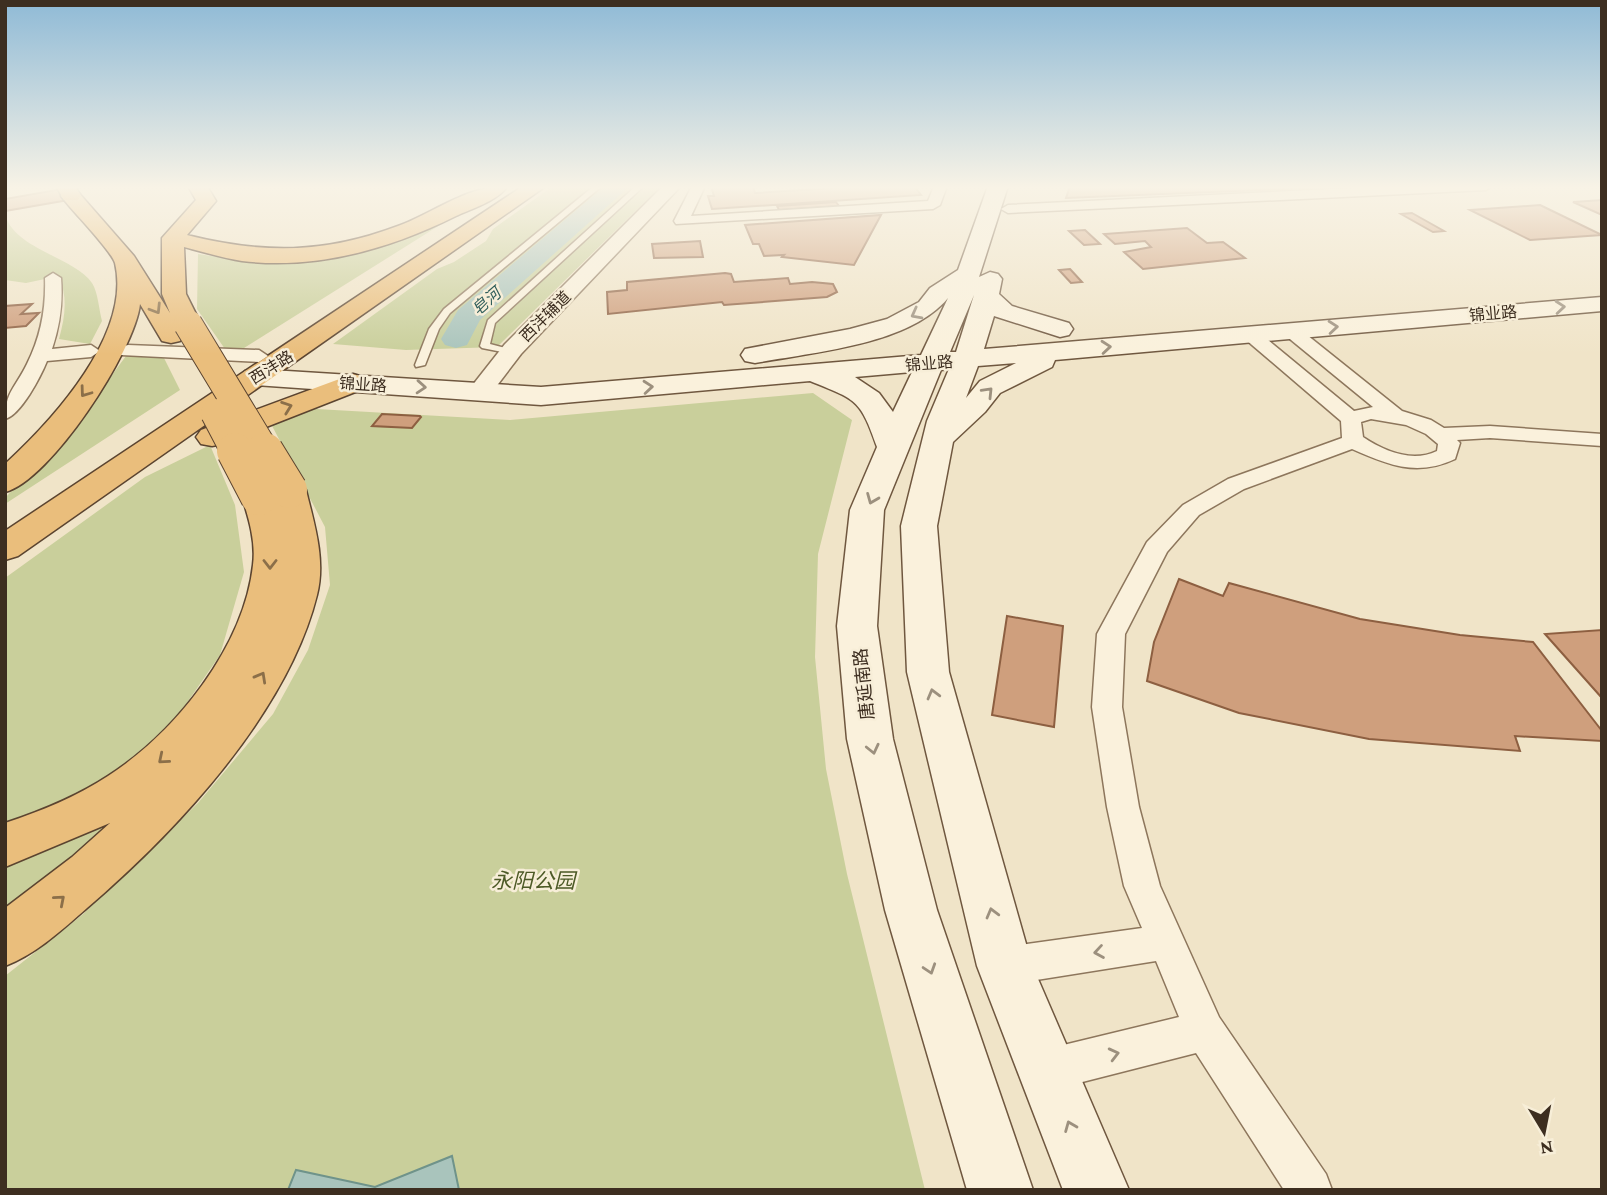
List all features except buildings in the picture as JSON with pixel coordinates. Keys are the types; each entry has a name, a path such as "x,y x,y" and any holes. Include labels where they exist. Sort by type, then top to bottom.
{"highway":[{"path":"5,940 46,912 149,821 219,737 257,685 298,594 301,540 180,330 110,242"},
{"path":"173,242 174,294 180,330"},
{"path":"189,242 241,254 278,256 328,251 370,242"},
{"name":"西沣路","path":"5,524 267,364 276,341 428,242"},
{"name":"西沣路","path":"5,548 267,364 452,242"},
{"path":"5,482 66,418 101,369 126,313 126,261"},
{"path":"68,505 234,426 353,383"},
{"path":"5,845 63,824 126,789 180,744 225,684 253,630 271,574 270,531 274,493"}],"main road":[{"name":"唐延南路","path":"992,242 954,350 919,526 928,672 1005,966 1096,1190"},
{"name":"锦业路","path":"267,364 353,383 541,396 1602,282"},
{"path":"755,355 853,336 896,324 929,307 939,293 978,284 1003,311 1063,340"},
{"name":"锦业路","path":"1063,340 1251,335 1602,304"},
{"path":"938,439 975,406 990,387 1063,340"},
{"name":"唐延南路","path":"954,350 893,447 867,510 857,625 870,739 911,910 1000,1190"},
{"name":"锦业路","path":"267,364 420,365 504,361 545,372 755,355 822,364"},
{"path":"822,364 844,382 867,394 881,412 893,447"}],"street":[{"name":"西沣辅道","path":"480,391 504,361 619,242"},
{"path":"5,414 42,356 55,301 53,278"},
{"path":"1251,335 1353,430 1395,461 1414,464 1434,461 1447,454 1449,443 1441,434 1394,414 1292,331"},
{"path":"42,356 91,351"},
{"path":"128,351 267,364"},
{"path":"1310,1190 1205,1031 1142,886 1123,807 1107,707 1111,634 1156,548 1191,510 1236,484 1353,430 1370,413 1394,414"},
{"path":"1441,434 1489,432 1602,440"},
{"path":"1005,966 1166,942"},
{"path":"1047,1070 1205,1031"}],"lane":[{"path":"420,365 434,329 447,311 532,242"},
{"path":"504,361 485,346 491,322 579,242"}],"green space":[{"path":"5,242 28,242 84,274 94,287 102,321 90,344 59,339 65,308 59,276 26,283 5,280"},
{"path":"413,242 244,348 225,349 197,309 198,254 238,260"},
{"path":"485,242 604,242 497,347 406,350 333,344 437,269 454,262"},
{"path":"126,356 164,358 180,390 5,504 5,498 83,414"},
{"name":"永阳公园","path":"813,393 852,420 818,554 815,657 826,769 847,874 925,1190 5,1190 5,976 82,915 198,803 273,714 308,650 330,585 325,527 269,420 299,408 510,420"},
{"path":"210,445 235,505 244,572 220,655 157,746 81,801 5,830 5,578 145,477"},
{"path":"153,784 95,839 5,915 5,858"}],"water":[{"path":"452,1156 459,1190 288,1190 296,1170 375,1187"}],"waterway":[{"name":"皂河","path":"456,339 468,316 554,242"}]}
